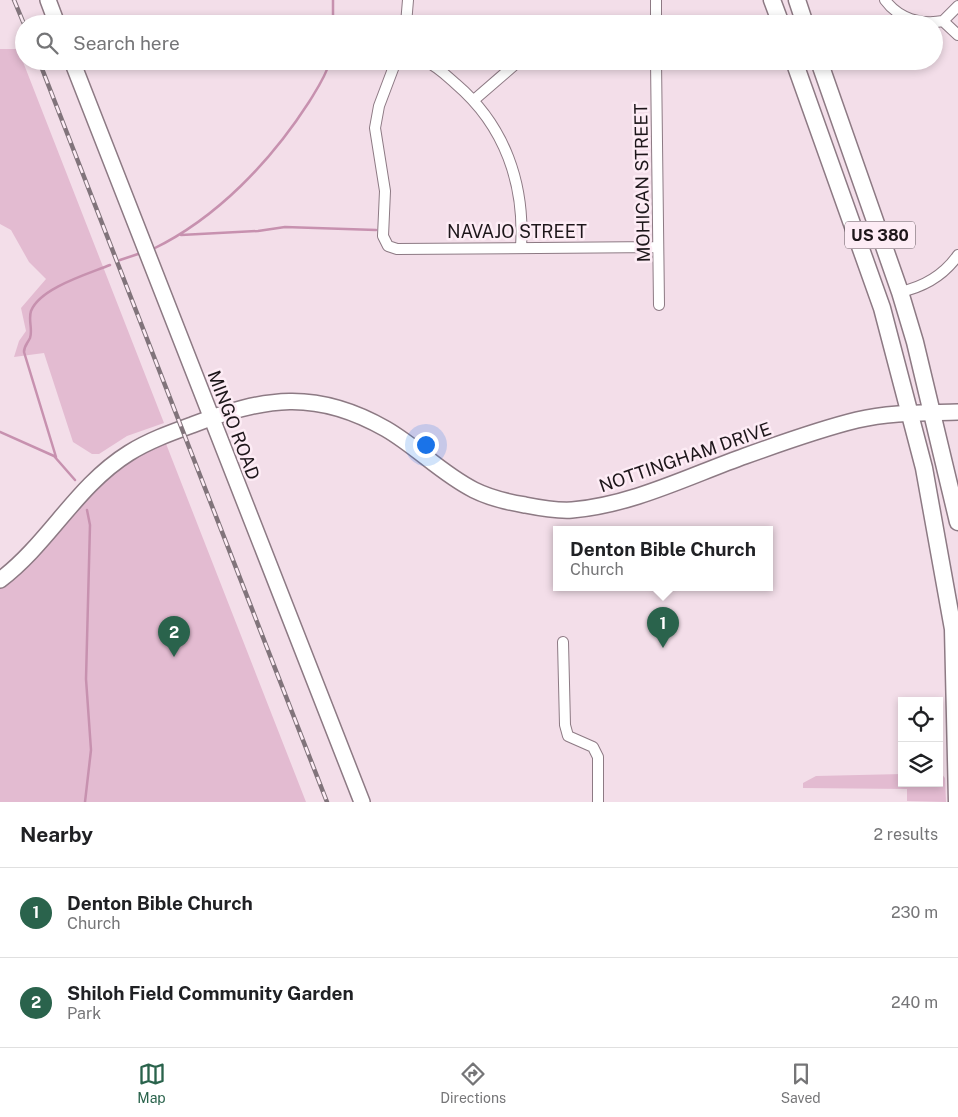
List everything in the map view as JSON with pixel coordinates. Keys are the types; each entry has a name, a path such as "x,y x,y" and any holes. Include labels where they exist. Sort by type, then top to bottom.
{"main road":[{"path":"772,0 778,15"},
{"path":"797,0 802,15"},
{"name":"US 380","path":"797,70 882,308 924,468 952,629 957,802"},
{"name":"US 380","path":"822,70 900,292 932,412 958,522"}],"street":[{"path":"48,0 54,15"},
{"path":"407,15 408,0"},
{"path":"656,0 656,15"},
{"path":"885,0 901,15"},
{"path":"958,6 943,21 958,35"},
{"name":"MINGO ROAD","path":"76,70 362,802"},
{"name":"NAVAJO STREET","path":"393,70 379,106 375,128 385,190 383,236 388,246 397,249 658,247"},
{"path":"436,70 474,100 504,144 516,179 522,208 521,247"},
{"path":"474,100 509,70"},
{"name":"MOHICAN STREET","path":"656,70 660,305"},
{"path":"900,292 914,289 941,274 958,256"},
{"name":"NOTTINGHAM DRIVE","path":"0,580 29,553 100,474 142,446 251,404 289,401 318,403 344,409 386,429 474,490 501,500 548,509 571,510 601,506 630,498 747,455 857,420 932,412 958,412"},
{"path":"563,642 565,725 568,736 593,747 598,757 598,802"}],"shaded area":[{"path":"0,49 15,49 15,70 26,70 164,423 127,436 99,454 92,454 73,442 44,353 14,357 19,341 26,331 21,308 46,279 29,262 11,230 0,224"},
{"path":"163,436 306,802 0,802 0,580 86,486"},
{"path":"898,774 898,787 943,787 943,776 945,778 946,802 907,801 907,789 803,788 803,783 816,776"}],"waterway":[{"path":"333,0 333,15"},
{"path":"153,249 199,221 241,186 278,146 309,102 327,70"},
{"path":"181,235 258,231 285,227 376,230"},
{"path":"120,260 138,254"},
{"path":"56,457 24,352 31,335 31,311 44,295 54,289 78,277 110,265"},
{"path":"0,432 54,456 75,480"},
{"path":"85,802 91,750 86,679 90,525 87,510"}],"railway":[{"path":"14,0 20,15"},
{"path":"42,70 327,802"}],"place":[{"name":"Denton Bible Church","path":"663,648"},
{"name":"Shiloh Field Community Garden","path":"174,657"}]}
